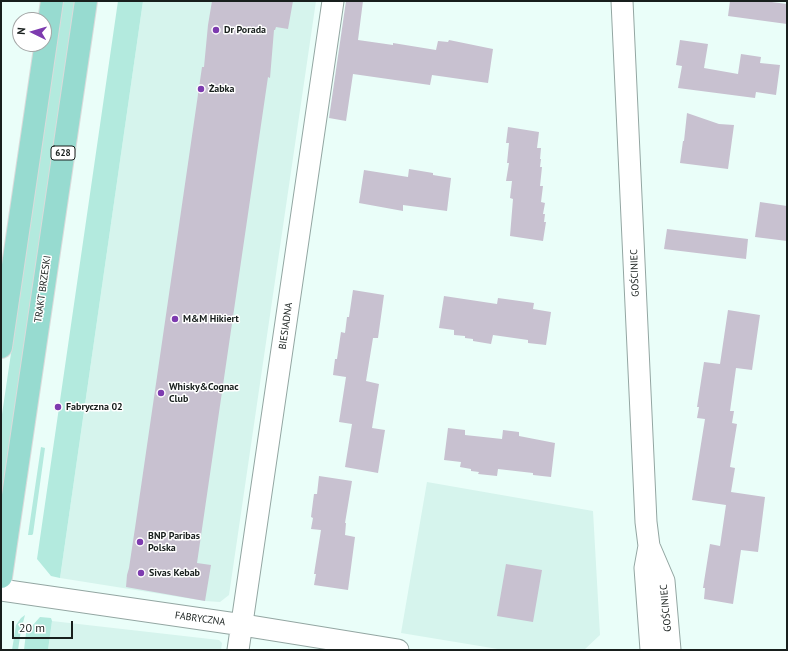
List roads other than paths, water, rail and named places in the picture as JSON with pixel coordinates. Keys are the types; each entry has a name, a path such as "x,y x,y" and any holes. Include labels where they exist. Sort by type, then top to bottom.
{"main road":[{"path":"1,347 52,1"},
{"name":"TRAKT BRZESKI","path":"1,577 86,1"}],"street":[{"name":"BIESIADNA","path":"238,650 333,1"},
{"name":"GOŚCINIEC","path":"622,1 646,522 649,546 664,581 670,650"},
{"name":"GOŚCINIEC","path":"649,546 645,568 651,650"},
{"name":"FABRYCZNA","path":"1,590 242,625 398,650"}],"place":[{"name":"Dr Porada","path":"216,30"},
{"name":"Żabka","path":"201,89"},
{"name":"M&M Hikiert","path":"175,319"},
{"name":"Whisky&Cognac Club","path":"161,393"},
{"name":"Fabryczna 02","path":"58,407"},
{"name":"BNP Paribas Polska","path":"140,542"},
{"name":"Sivas Kebab","path":"141,573"}]}
